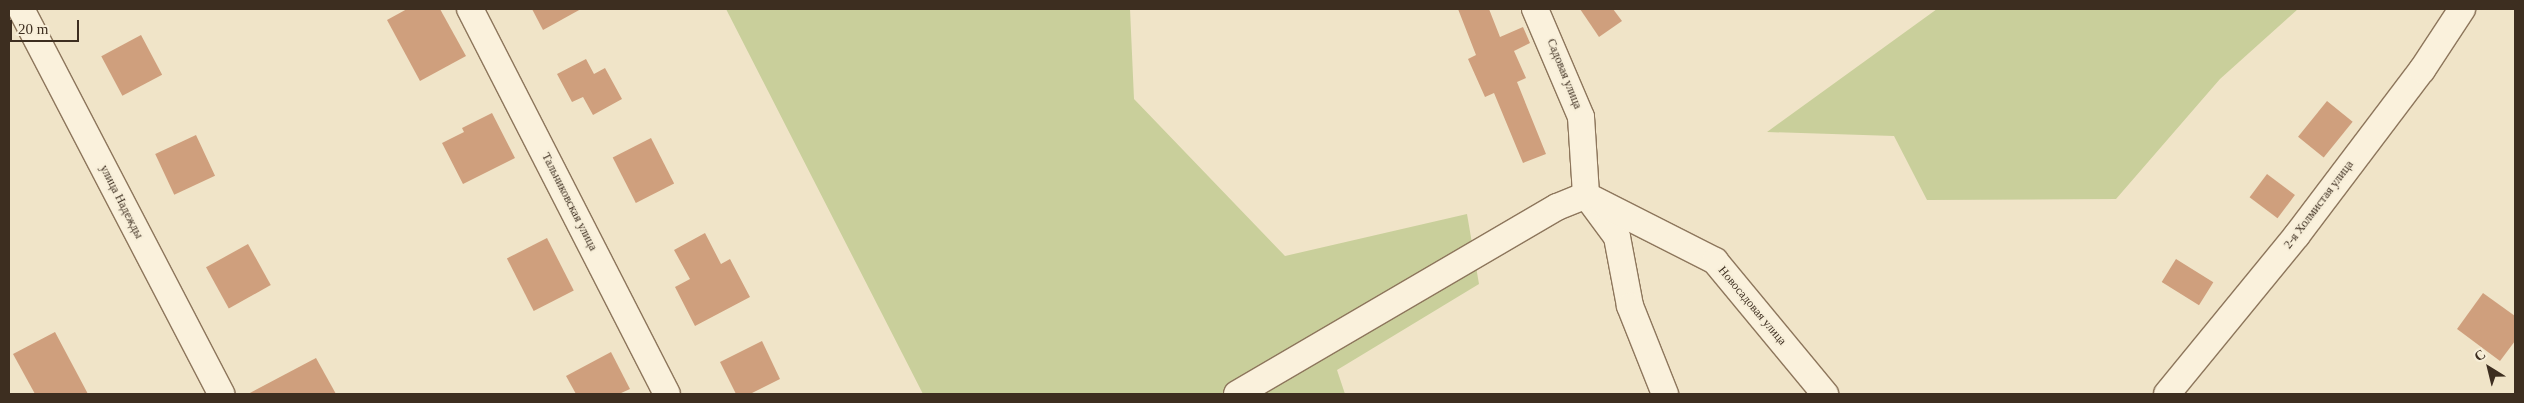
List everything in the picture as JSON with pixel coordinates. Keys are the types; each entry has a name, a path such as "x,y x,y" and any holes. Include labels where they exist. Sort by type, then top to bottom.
{"street":[{"name":"улица Надежды","path":"20,9 221,394"},
{"name":"Тальниковская улица","path":"470,9 667,394"},
{"name":"Садовая улица","path":"1535,9 1561,62 1581,116 1586,195"},
{"name":"2-я Холмистая улица","path":"2167,394 2297,235 2422,70 2462,9"},
{"path":"1236,394 1557,207 1586,195 1618,237 1630,306 1665,394"},
{"name":"Новосадовая улица","path":"1586,195 1715,261 1826,394"}],"green space":[{"path":"726,9 1130,9 1134,99 1285,256 1467,214 1479,284 1337,370 1345,394 923,394"},
{"path":"1937,9 2298,9 2220,79 2116,199 1927,200 1894,136 1767,132"}],"building":[{"path":"407,9 440,9 466,56 420,81 387,20"},
{"path":"532,9 581,9 543,30"},
{"path":"1458,9 1489,9 1500,37 1523,27 1530,43 1514,51 1526,78 1517,82 1546,154 1523,163 1494,93 1485,97 1468,59 1476,55"},
{"path":"1580,9 1613,9 1622,21 1599,37"},
{"path":"141,35 162,75 122,96 101,56"},
{"path":"586,59 594,74 605,68 622,99 593,115 583,97 572,102 557,74"},
{"path":"2327,101 2353,122 2324,158 2298,137"},
{"path":"492,113 515,158 463,184 442,143 464,132 462,128"},
{"path":"196,135 215,176 174,195 155,154"},
{"path":"651,138 674,183 636,203 613,158"},
{"path":"2267,174 2295,195 2277,218 2250,197"},
{"path":"705,233 721,264 730,259 750,297 695,326 675,287 690,279 674,250"},
{"path":"547,238 574,291 534,311 507,258"},
{"path":"248,244 271,285 229,308 206,267"},
{"path":"2176,259 2213,282 2199,305 2162,282"},
{"path":"2483,293 2515,316 2515,341 2500,361 2457,329"},
{"path":"55,332 88,394 35,394 13,354"},
{"path":"762,341 780,379 750,394 736,394 720,362"},
{"path":"611,352 630,389 619,394 576,394 566,376"},
{"path":"316,358 336,394 248,394"}]}
